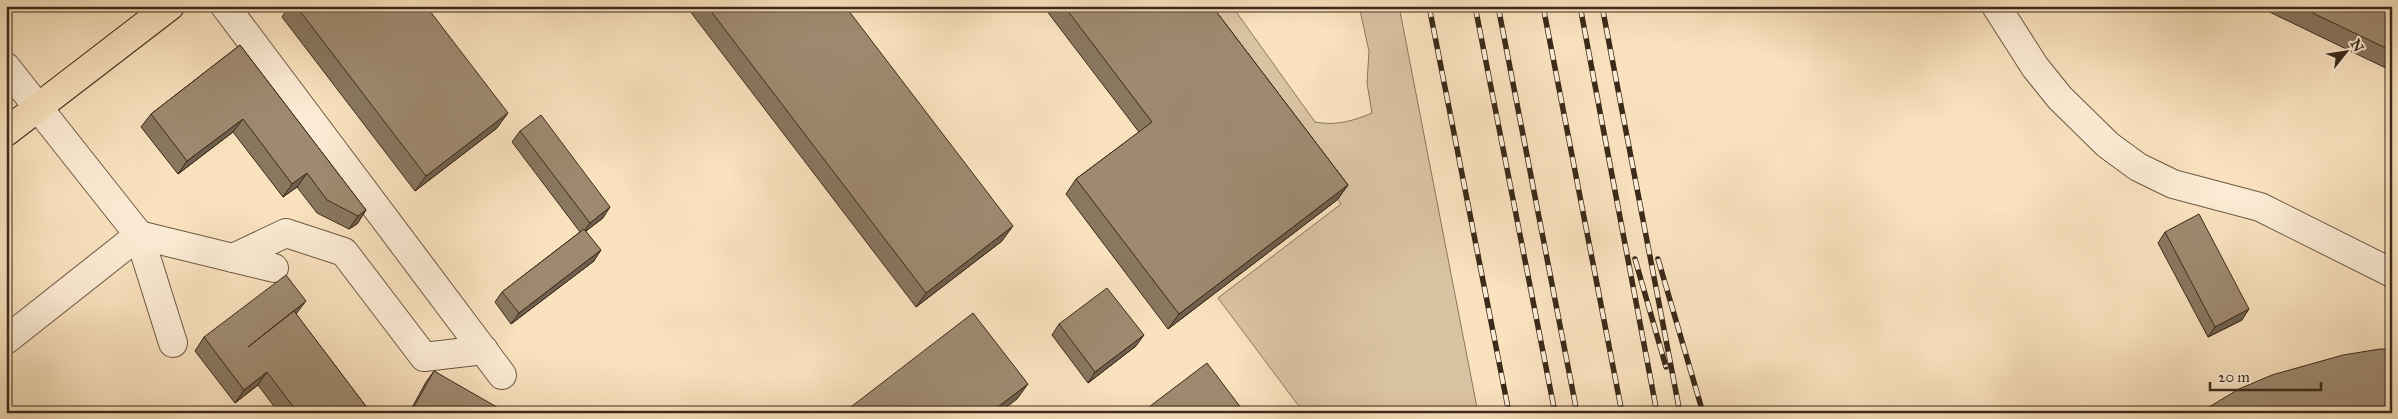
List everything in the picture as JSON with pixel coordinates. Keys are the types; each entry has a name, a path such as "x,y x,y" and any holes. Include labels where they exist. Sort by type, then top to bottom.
{"main road":[{"path":"6,132 170,6"}],"street":[{"path":"225,6 502,375"},
{"path":"1996,6 2030,60 2060,98 2108,145 2138,167 2173,184 2260,207 2392,273"},
{"path":"6,67 139,235 173,343"},
{"path":"233,258 286,233 344,252 424,357 484,350"},
{"path":"139,235 274,268"},
{"path":"6,340 139,235"}],"shaded area":[{"path":"1193,6 1232,6 1315,122 1337,123 1372,113 1367,83 1369,51 1359,6 1399,6 1478,413 1304,413 1218,298 1341,204"}],"building":[{"path":"296,6 426,6 508,113 426,176"},
{"path":"707,6 845,6 1013,226 926,293"},
{"path":"1064,6 1212,6 1348,185 1179,314 1076,179 1152,122"},
{"path":"2298,6 2392,6 2392,51"},
{"path":"240,45 366,210 358,216 327,200 307,173 292,184 243,119 187,161 151,114"},
{"path":"541,115 610,207 590,223 520,131"},
{"path":"2199,214 2249,309 2215,327 2165,232"},
{"path":"584,229 601,250 519,313 502,292"},
{"path":"286,275 306,301 248,347 294,311 371,413 298,413 267,372 244,390 204,337"},
{"path":"1107,288 1144,335 1095,372 1059,324"},
{"path":"973,313 1028,384 990,413 843,413"},
{"path":"2392,349 2392,413 2199,413 2239,389 2272,375 2343,355"},
{"path":"1207,363 1245,413 1141,413"},
{"path":"434,371 502,410 501,413 418,413 412,410"}],"railway":[{"path":"1429,6 1509,413"},
{"path":"1475,6 1555,413"},
{"path":"1498,6 1577,413"},
{"path":"1543,6 1622,413"},
{"path":"1580,6 1657,413"},
{"path":"1602,6 1680,413"},
{"path":"1635,259 1666,367"},
{"path":"1658,259 1703,413"}]}
